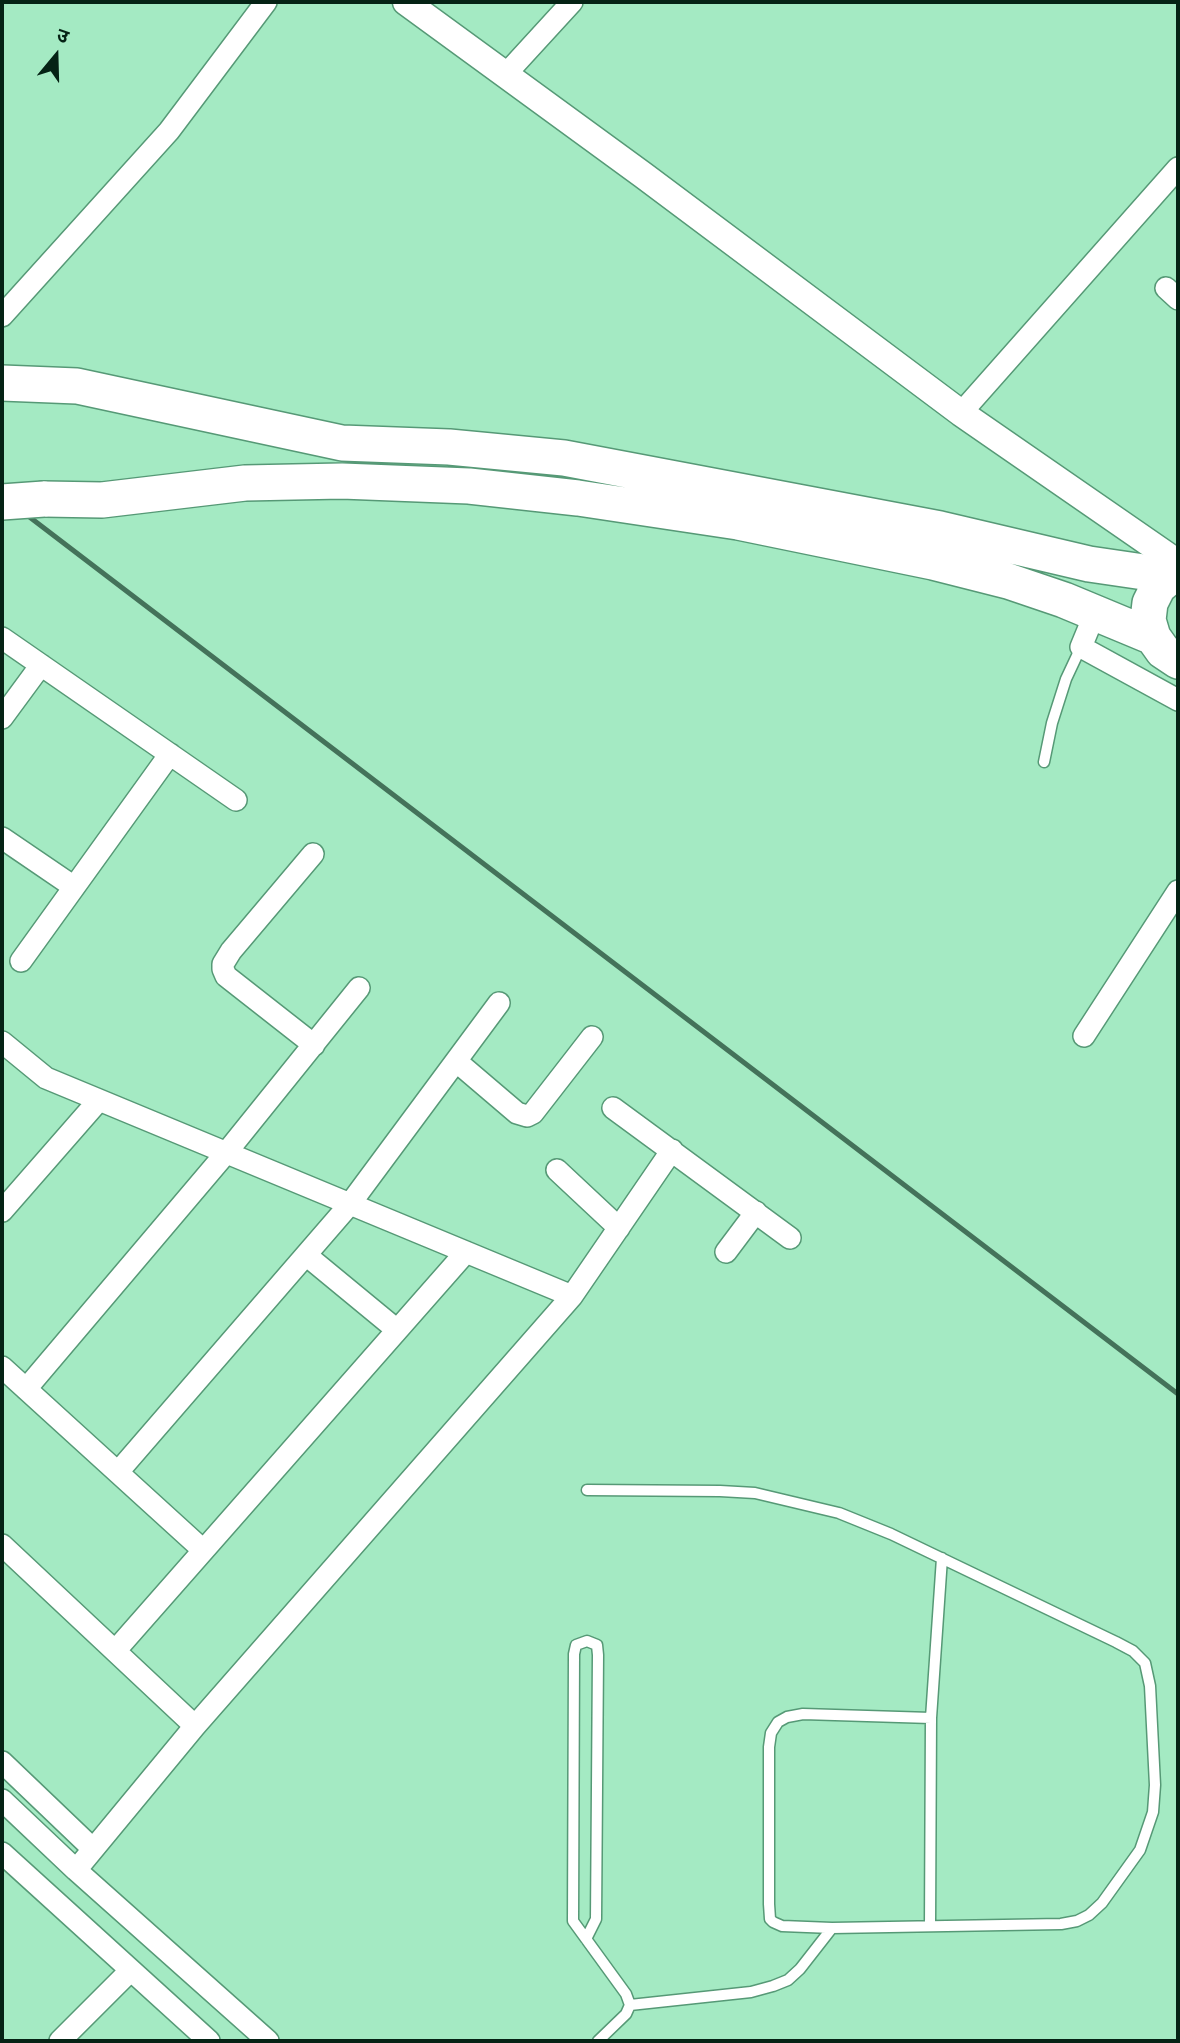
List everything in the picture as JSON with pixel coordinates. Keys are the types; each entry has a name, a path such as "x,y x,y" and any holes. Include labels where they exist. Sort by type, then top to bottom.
{"highway":[{"path":"2,383 77,386 342,443 449,447 564,458 940,528 1089,564 1176,570"},
{"path":"2,502 44,499 102,500 245,484 328,481 482,487 578,498 738,522 933,562 1008,581 1064,600 1153,637"},
{"path":"1176,570 1158,587 1150,603 1149,620 1153,637 1163,651 1178,661"}],"street":[{"path":"2,316 169,131 266,2"},
{"path":"407,2 1176,570"},
{"path":"506,74 572,2"},
{"path":"961,413 1178,167"},
{"path":"1095,613 1081,647 1178,700"},
{"path":"2,638 236,800"},
{"path":"2,718 41,665"},
{"path":"21,961 170,754"},
{"path":"2,838 74,887"},
{"path":"313,854 231,951 223,969 226,976 314,1045"},
{"path":"1084,1036 1178,891"},
{"path":"26,1389 226,1153 359,988"},
{"path":"118,1472 349,1204 499,1003"},
{"path":"456,1062 517,1114 527,1116 533,1113 592,1037"},
{"path":"2,1042 46,1078 572,1296"},
{"path":"2,1211 99,1100"},
{"path":"613,1108 790,1238"},
{"path":"76,1870 195,1726 572,1296 672,1150"},
{"path":"557,1170 619,1228"},
{"path":"726,1252 756,1212"},
{"path":"115,1651 466,1252"},
{"path":"306,1255 397,1330"},
{"path":"2,1367 203,1550"},
{"path":"2,1545 195,1726"},
{"path":"2,1762 93,1849"},
{"path":"2,1800 76,1870 268,2041"},
{"path":"22,1871 50,1845"},
{"path":"2,1853 209,2041"},
{"path":"60,2041 130,1970"}],"lane":[{"path":"1044,761 1052,723 1066,679 1081,647"},
{"path":"587,1490 755,1493 839,1513 891,1534 1116,1642 1141,1657 1148,1672 1155,1801 1150,1827 1140,1850 1102,1903 1089,1915 1061,1924 832,1928 782,1926 770,1919 769,1747 771,1733 778,1722 803,1714 931,1718"},
{"path":"930,1926 931,1718 942,1558"},
{"path":"586,1938 596,1919 598,1655 597,1645 587,1641 576,1645 574,1654 573,1921 626,1994 630,2005 626,2014 598,2041"},
{"path":"630,2005 751,1992 773,1986 788,1980 800,1969 832,1928"}],"railway":[{"path":"2,496 1178,1394"}]}
